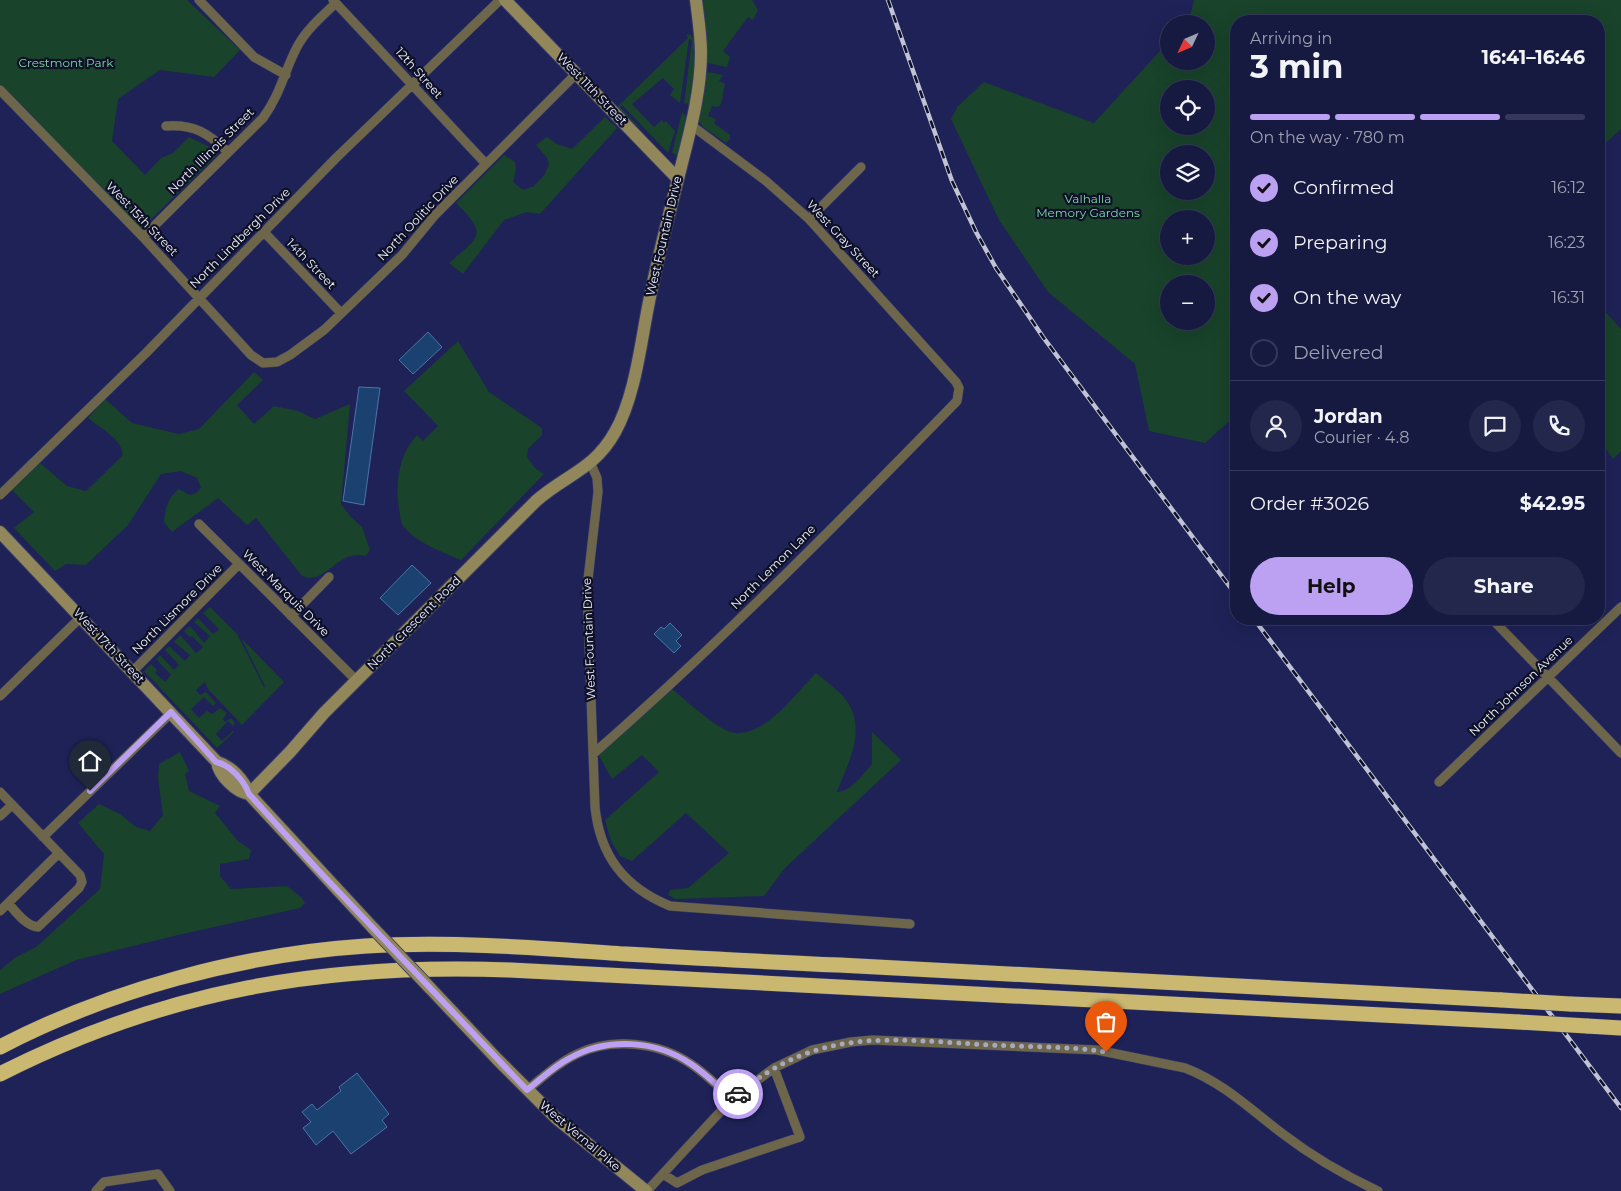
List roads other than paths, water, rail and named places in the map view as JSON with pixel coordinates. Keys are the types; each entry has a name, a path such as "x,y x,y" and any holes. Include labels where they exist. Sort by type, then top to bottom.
{"highway":[{"path":"0,1047 84,1010 165,983 256,961 366,946 476,944 654,956 1621,1006"},
{"path":"0,1074 93,1032 171,1006 277,981 359,971 454,968 1621,1028"},
{"path":"0,1085 54,1060 93,1032"}],"street":[{"path":"199,0 254,57 286,74"},
{"name":"North Lindbergh Drive","path":"0,496 140,360 264,232 500,0"},
{"name":"West 11th Street","path":"505,0 678,179"},
{"name":"West Fountain Drive","path":"696,0 701,52 699,83 678,179 626,408 611,439 591,464 597,478 598,492 597,512 588,562 587,588 596,815 601,841 623,875 650,897 670,906 910,924"},
{"name":"North Illinois Street","path":"143,237 263,118 278,96 297,47 335,2"},
{"name":"12th Street","path":"335,2 486,164"},
{"name":"North Oolitic Drive","path":"266,363 277,362 290,355 324,330 402,255 435,215 576,74"},
{"name":"West 15th Street","path":"0,90 143,237 251,355 259,361 266,363"},
{"path":"166,126 184,125 196,130 207,135 228,152"},
{"name":"West Gray Street","path":"690,125 766,181 810,219 959,388"},
{"path":"810,219 860,167"},
{"name":"14th Street","path":"264,232 341,313"},
{"name":"North Lemon Lane","path":"593,754 645,708 880,480 957,401 959,388"},
{"name":"North Crescent Road","path":"249,794 356,680 543,496 591,464"},
{"name":"West Marquis Drive","path":"199,524 356,680"},
{"name":"West 17th Street","path":"0,532 216,762 226,765 245,784 249,794"},
{"name":"North Lismore Drive","path":"132,672 240,564"},
{"path":"291,616 329,577"},
{"name":"North Johnson Avenue","path":"1605,622 1621,607"},
{"path":"0,696 81,617"},
{"path":"1498,625 1621,753"},
{"name":"North Johnson Avenue","path":"1439,782 1602,625"},
{"path":"43,837 171,712"},
{"path":"0,792 80,875 82,882 79,888 38,927 32,927 8,903"},
{"name":"West Vernal Pike","path":"249,794 527,1090 573,1133 644,1189"},
{"path":"0,816 12,805"},
{"path":"0,911 59,854"},
{"path":"644,1189 663,1174 732,1099 774,1068 812,1050 851,1042 873,1040 1097,1050 1185,1068 1212,1081 1236,1096 1303,1149 1345,1175 1378,1191"},
{"path":"527,1090 554,1068 584,1051 608,1046 634,1045 662,1050 684,1060 732,1099"},
{"path":"676,1183 702,1170 800,1137 774,1068"},
{"path":"96,1191 104,1182 158,1174 170,1191"},
{"path":"663,1174 676,1183 683,1191"}],"railway":[{"path":"888,0 952,181 976,232 996,268 1043,337 1230,587"},
{"path":"1259,625 1621,1108"}],"park label":[{"name":"Crestmont Park","path":"66,63"},
{"name":"Valhalla Memory Gardens","path":"1088,206"}]}
